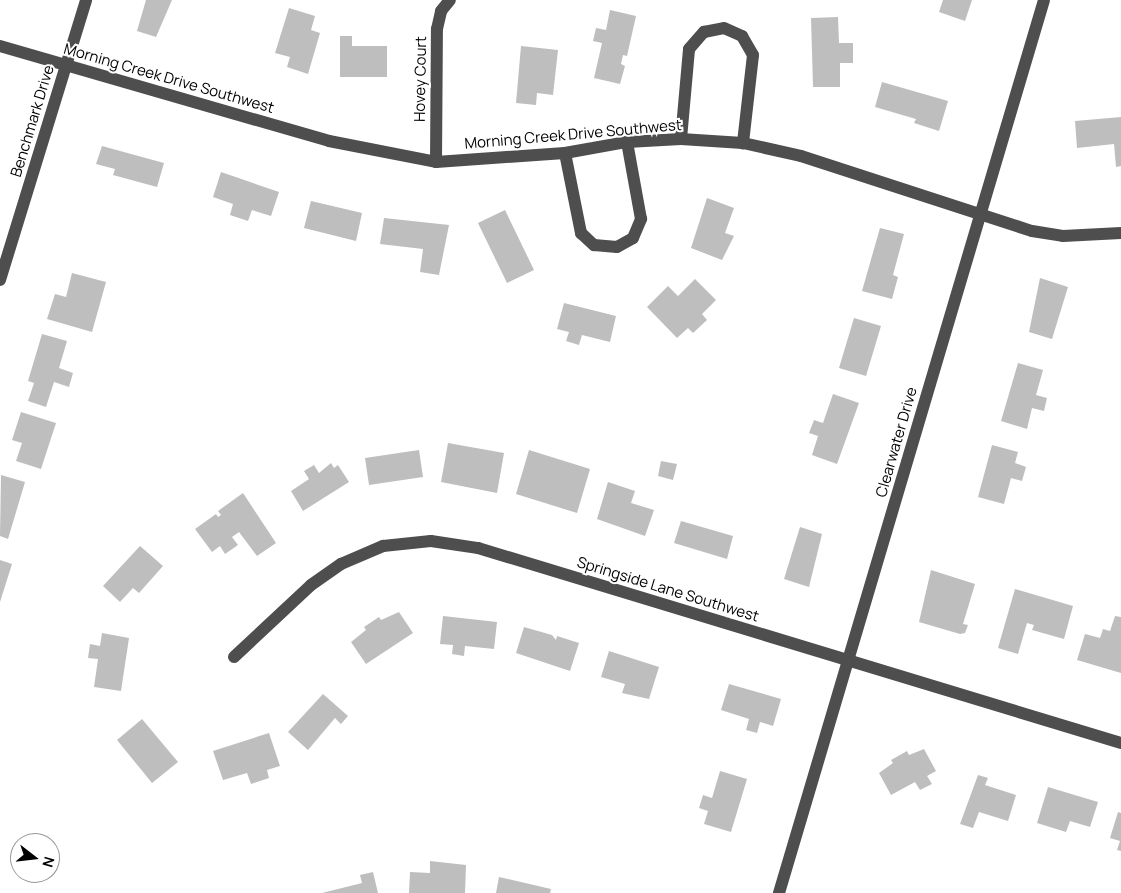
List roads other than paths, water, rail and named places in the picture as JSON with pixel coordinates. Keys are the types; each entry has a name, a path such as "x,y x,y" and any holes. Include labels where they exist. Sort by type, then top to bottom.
{"street":[{"name":"Benchmark Drive","path":"0,280 86,0"},
{"name":"Hovey Court","path":"436,162 437,30 441,10 450,0"},
{"name":"Clearwater Drive","path":"779,893 1044,0"},
{"path":"681,139 689,49 704,32 724,28 742,36 752,55 743,143"},
{"name":"Morning Creek Drive Southwest","path":"0,46 329,141 436,162 564,153 627,142 681,139 743,143 801,156 1032,231 1063,236 1121,233"},
{"path":"564,153 581,233 594,245 617,247 632,238 641,219 627,142"},
{"name":"Springside Lane Southwest","path":"234,657 312,585 340,564 383,546 431,541 478,548 1121,743"}]}
